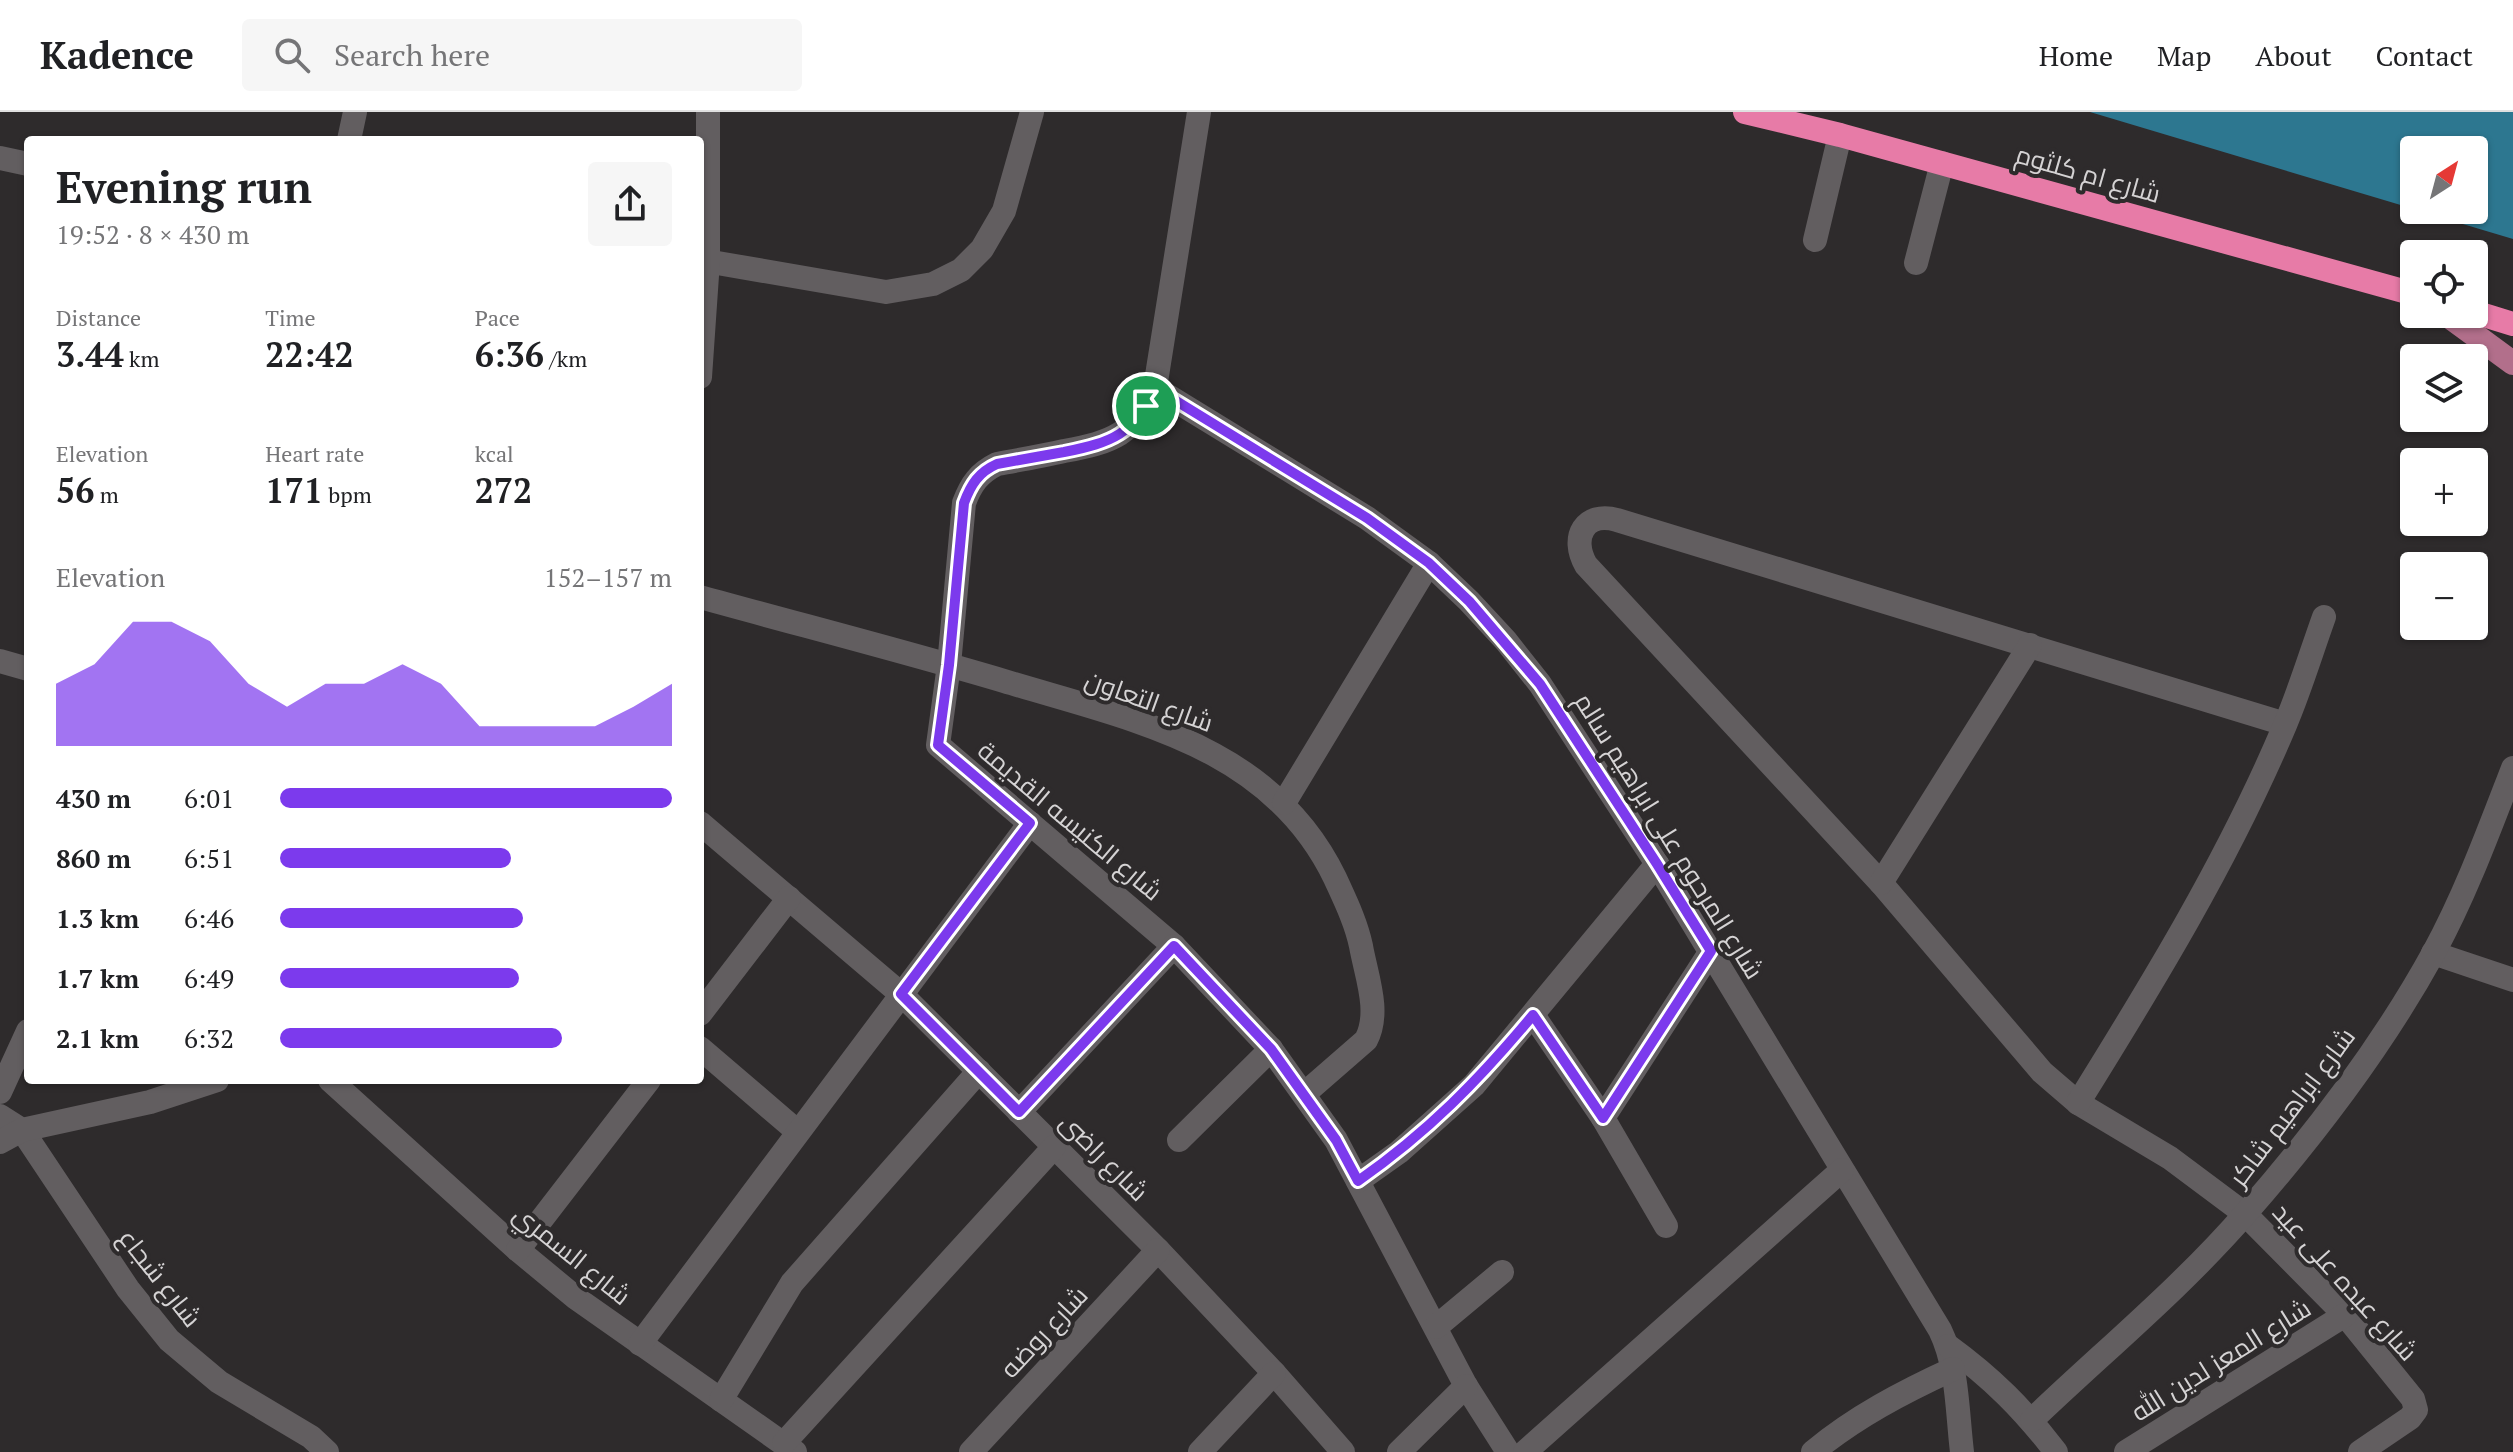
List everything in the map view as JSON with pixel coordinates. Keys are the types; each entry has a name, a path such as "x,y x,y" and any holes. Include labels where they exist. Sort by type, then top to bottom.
{"highway":[{"name":"شارع ام كلثوم","path":"1745,112 1840,135 2400,290"},
{"path":"1800,112 1840,135"},
{"path":"2488,316 2513,324"}],"main road":[{"path":"2465,328 2513,363"}],"street":[{"path":"350,136 355,112"},
{"path":"708,112 704,260 886,292 933,284 961,270 982,249 1004,211 1032,112"},
{"name":"شارع الكنيسه القديمة","path":"1199,112 1155,388 1135,422 1120,435 1102,444 997,464 984,470 976,478 964,503 938,745 1174,946 1271,1049 1336,1140 1466,1386 1508,1452"},
{"path":"1815,240 1840,135"},
{"path":"0,158 24,163"},
{"path":"1916,263 1942,163"},
{"name":"شارع المرحوم على ابراهيم سالم","path":"1155,388 1367,518 1429,563 1478,611 1540,684 1711,951 1950,1358 1962,1452"},
{"name":"شارع عبده على عيد","path":"2030,645 1605,516 1594,518 1581,531 1578,545 1586,565 1881,883 2042,1072 2078,1103 2170,1158 2245,1214 2345,1315 2413,1399 2416,1410 2410,1418 2360,1452"},
{"path":"1284,803 1429,563"},
{"name":"شارع التعاون","path":"704,598 949,665 1162,729 1206,749 1247,773 1284,803 1308,832 1345,900 1359,936 1373,1009 1371,1030 1366,1040 1304,1094"},
{"path":"2078,1103 2155,981 2224,855 2285,724 2324,617"},
{"path":"1881,883 2030,645 2285,724"},
{"path":"0,661 24,668"},
{"name":"شارع ابراهيم شاكر","path":"2032,1420 2203,1259 2245,1214 2341,1095 2433,953 2468,882 2513,768"},
{"path":"640,1344 1030,823"},
{"name":"شارع راضى","path":"704,826 901,994 1158,1250 1274,1373 1343,1452"},
{"path":"1358,1181 1399,1152 1474,1085 1657,864"},
{"path":"704,1009 789,898"},
{"path":"1019,1112 1174,946"},
{"path":"1603,1118 1711,951"},
{"path":"2433,953 2513,980"},
{"path":"1533,1015 1603,1118 1666,1226"},
{"path":"0,1092 24,1040"},
{"path":"1179,1140 1271,1049"},
{"path":"704,1051 798,1132"},
{"path":"721,1400 802,1271 979,1071"},
{"path":"0,1142 22,1130 150,1102 205,1084"},
{"name":"شارع السمري","path":"334,1084 518,1250 640,1344 789,1447"},
{"path":"518,1250 646,1084"},
{"path":"0,1116 22,1130"},
{"name":"شارع شجاع","path":"22,1130 128,1289 169,1340 219,1382 311,1437 327,1452"},
{"path":"789,1447 1054,1147"},
{"path":"1525,1452 1842,1170"},
{"name":"شارع روضه","path":"971,1452 1158,1250"},
{"path":"1436,1327 1502,1272"},
{"name":"شارع المعز لدين الله","path":"2126,1452 2345,1315"},
{"path":"1813,1452 1950,1358 1988,1375 2032,1420 2056,1452"},
{"path":"1200,1452 1274,1373"},
{"path":"1399,1452 1466,1386"}],"water":[{"path":"2090,112 2513,112 2513,239 2463,224 2488,224 2488,136 2400,136 2400,205"}],"route":[{"path":"1155,388 1367,518 1429,563 1506,641 1540,684 1657,864 1711,951 1603,1118 1533,1015 1474,1085 1399,1152 1358,1181 1336,1140 1271,1049 1174,946 1019,1112 901,994 1030,823 938,745 964,503 969,490 984,470 997,464 1102,444 1120,435 1135,422 1146,406 1155,388"}]}
